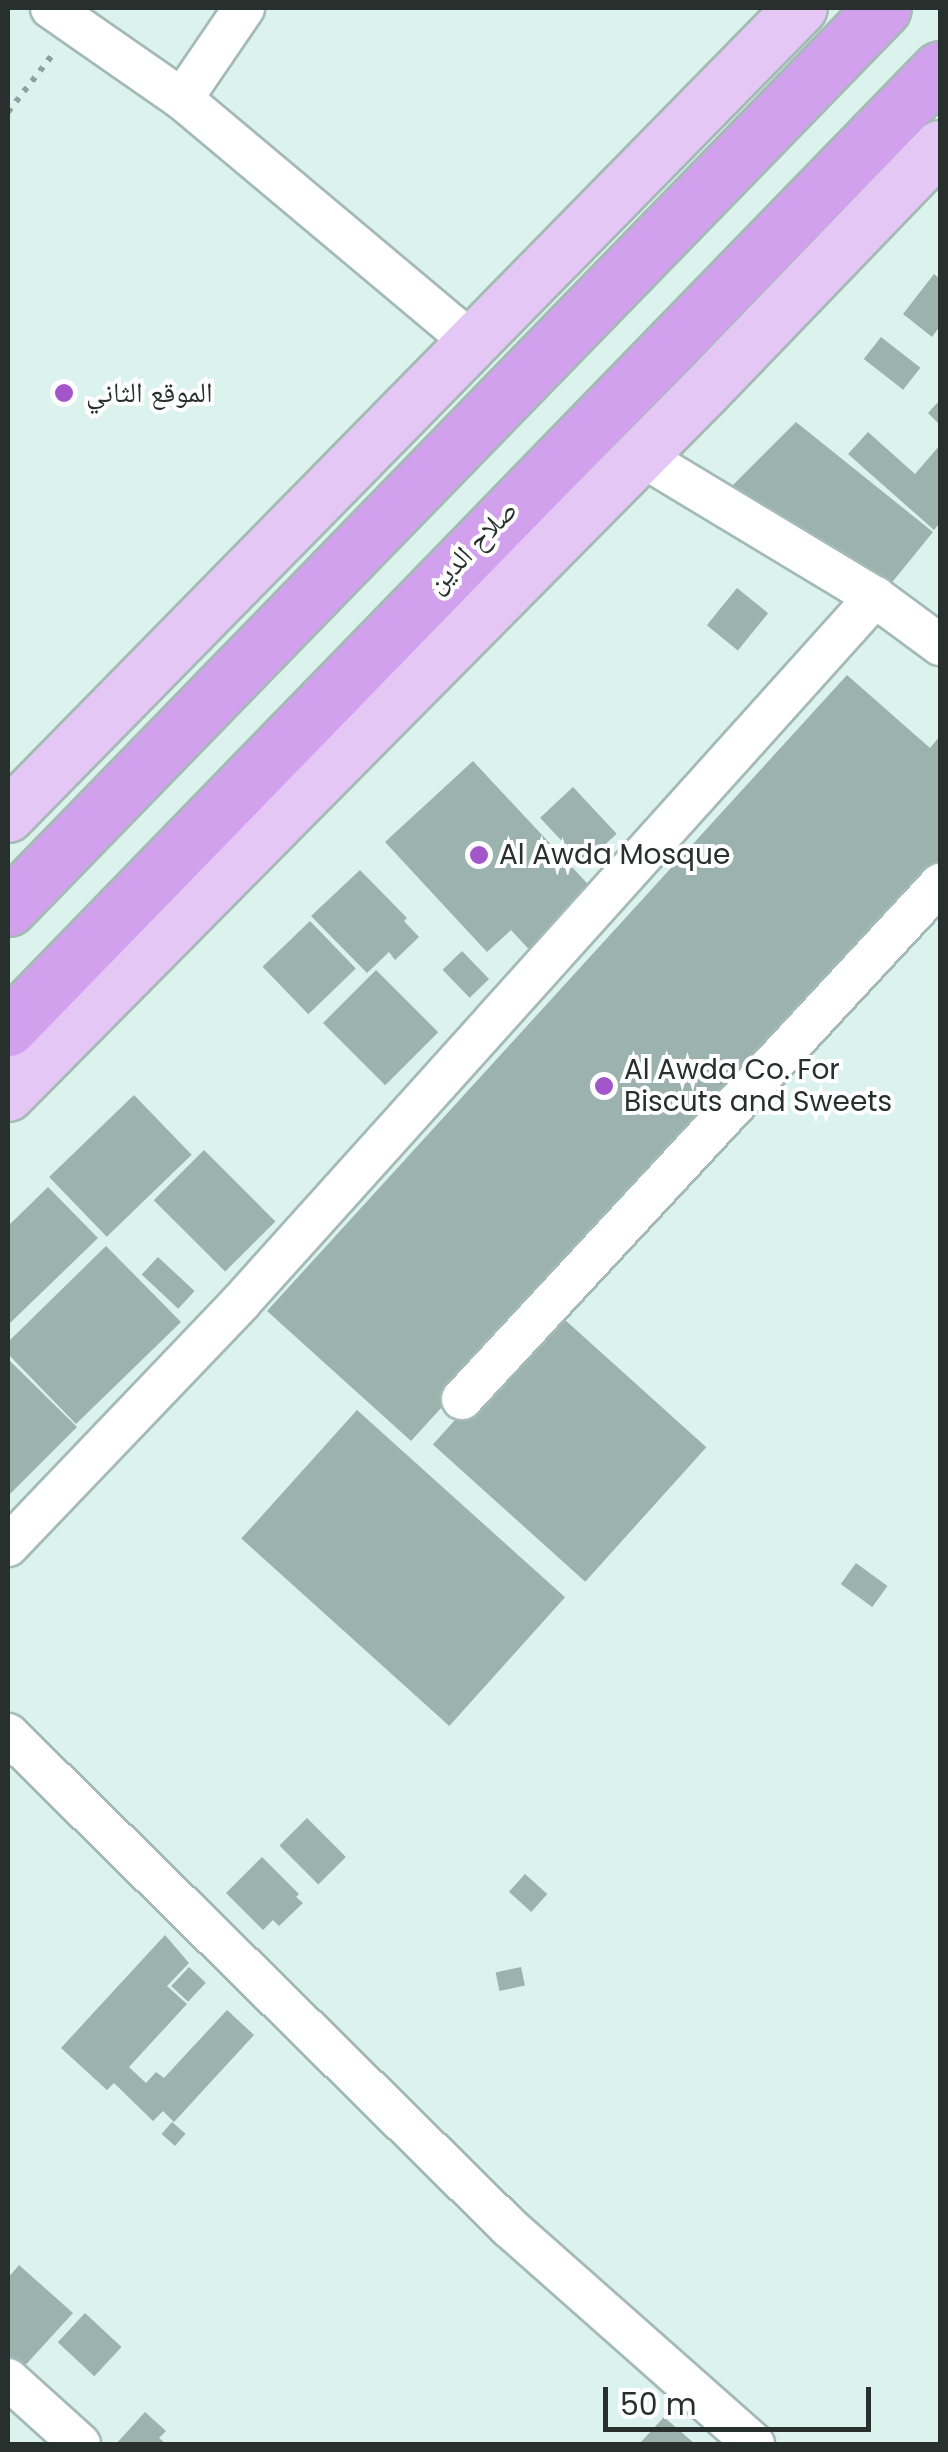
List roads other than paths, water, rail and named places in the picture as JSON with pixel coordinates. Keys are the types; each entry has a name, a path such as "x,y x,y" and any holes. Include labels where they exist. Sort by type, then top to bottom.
{"highway":[{"path":"8,908 322,589 589,305 883,8"},
{"name":"صلاح الدين","path":"8,1028 940,69"}],"main road":[{"path":"8,816 800,8"},
{"path":"8,1095 641,456 940,146"}],"street":[{"path":"182,99 244,8"},
{"path":"63,16 182,99 470,341"},
{"path":"641,456 875,597 940,645"},
{"path":"8,1546 240,1303 875,597"},
{"path":"462,1399 940,884"},
{"path":"8,1734 509,2226 754,2444"},
{"path":"8,2378 80,2444"}],"place":[{"name":"الموقع الثاني","path":"64,393"},
{"name":"Al Awda Mosque","path":"479,855"},
{"name":"Al Awda Co. For Biscuts and Sweets","path":"604,1086"}]}
